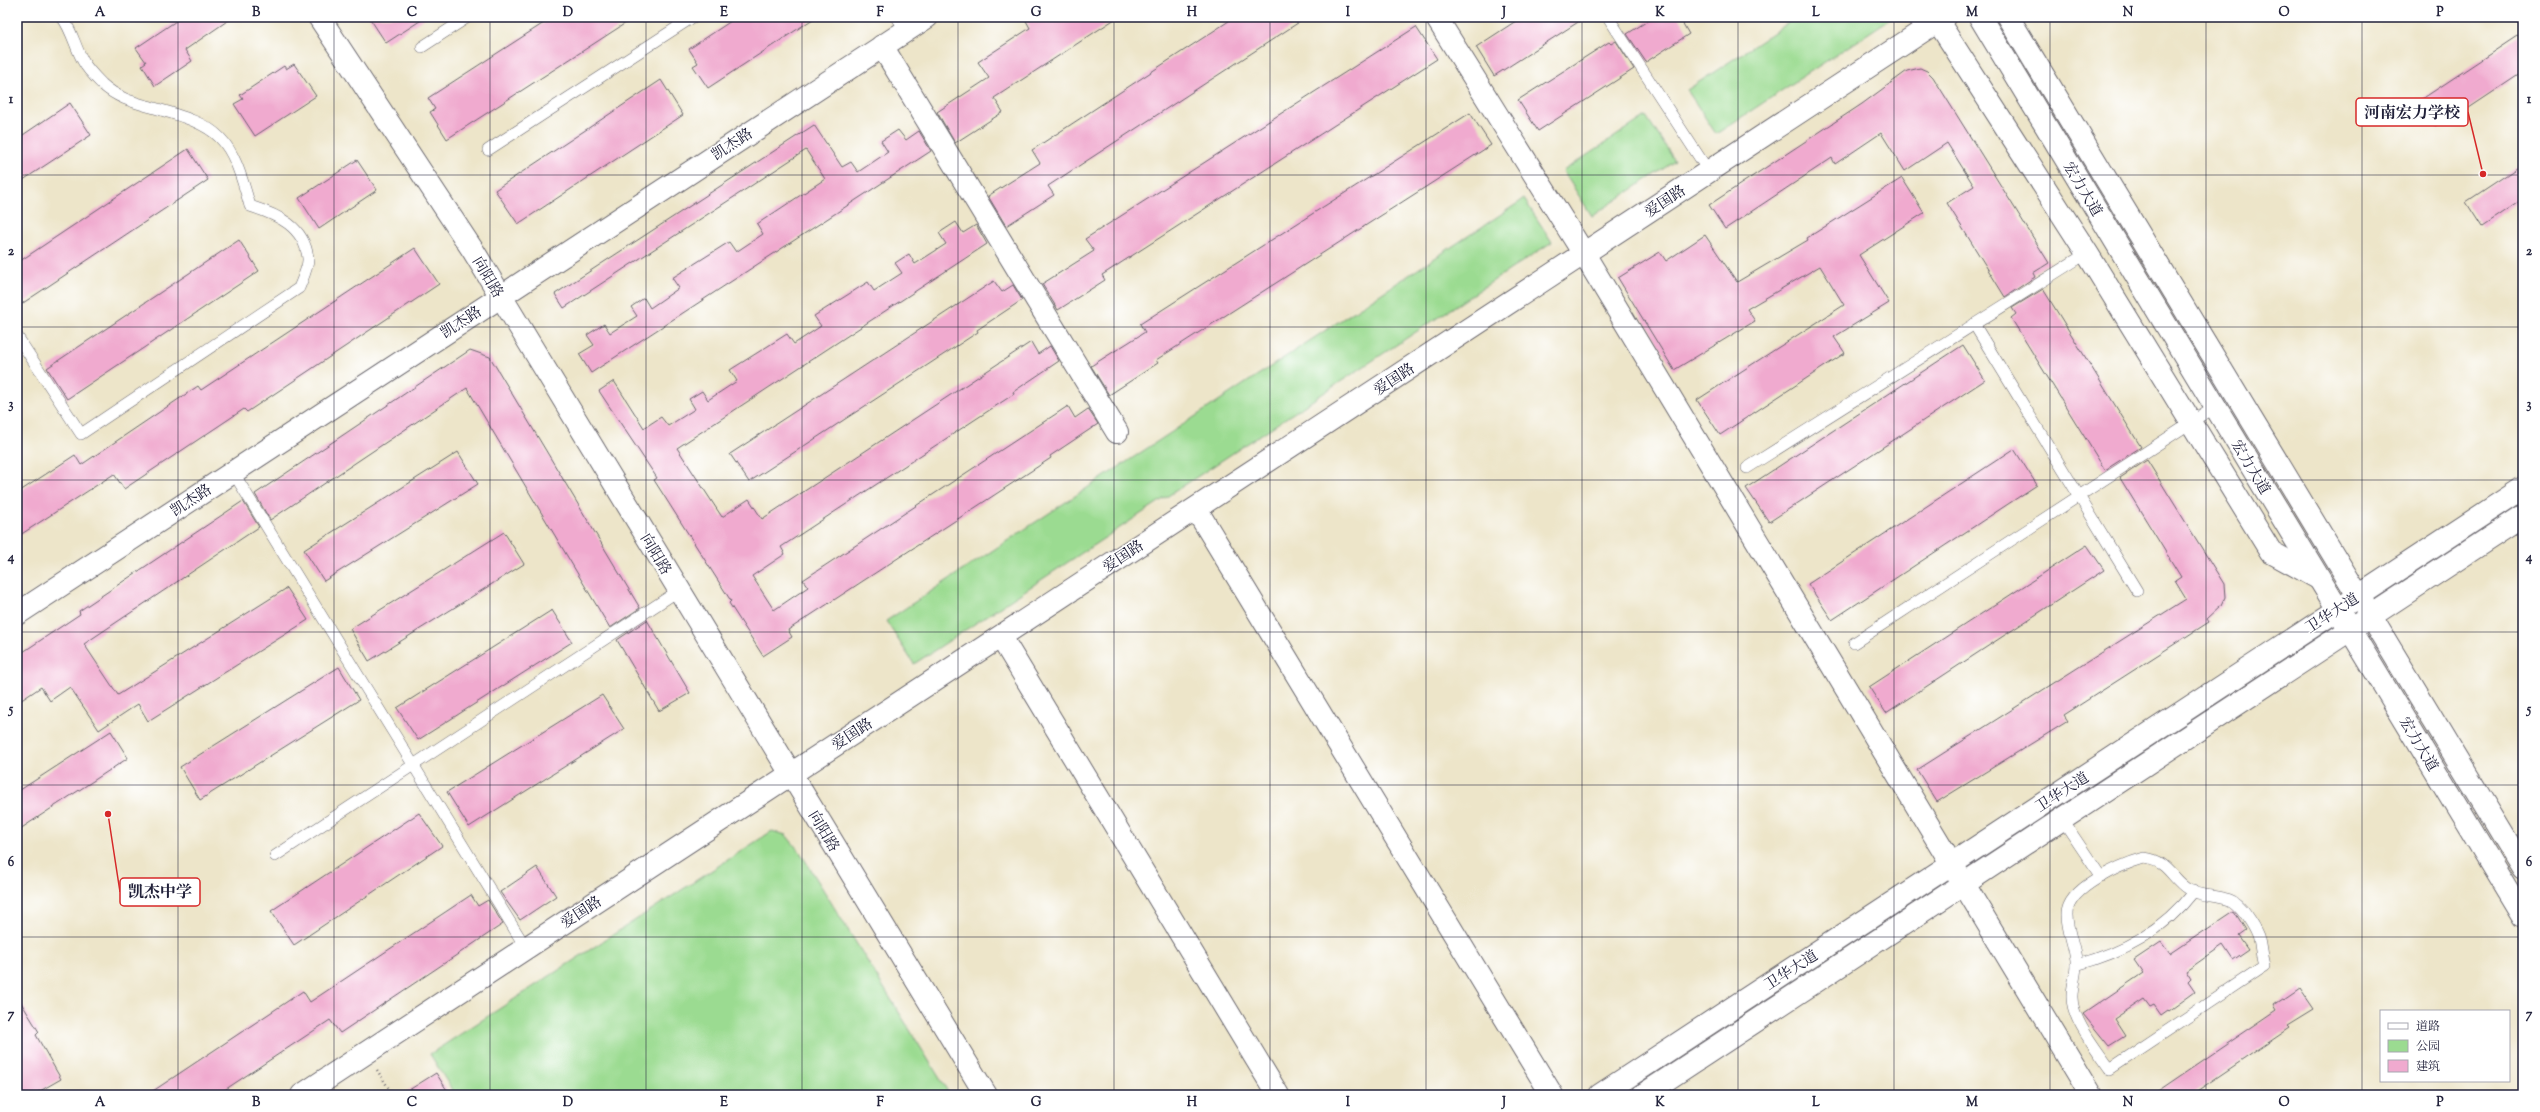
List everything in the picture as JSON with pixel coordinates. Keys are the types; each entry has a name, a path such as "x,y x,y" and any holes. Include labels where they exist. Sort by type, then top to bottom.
{"street":[{"name":"向阳路","path":"319,17 474,252 678,591 986,1095"},
{"name":"凯杰路","path":"17,614 882,46 901,24 927,17"},
{"path":"1436,17 1584,254 2092,1095"},
{"name":"宏力大道","path":"1980,17 2214,407 2523,916"},
{"name":"宏力大道","path":"2008,17 2523,868"},
{"path":"1939,18 2087,253 2270,552 2318,578"},
{"name":"爱国路","path":"302,1095 1709,172 1939,18"},
{"path":"882,46 1117,432"},
{"name":"卫华大道","path":"1600,1095 2523,488"},
{"path":"1196,509 1552,1095"},
{"name":"卫华大道","path":"1643,1095 2523,516"},
{"path":"1001,637 1278,1095"}],"lane":[{"path":"422,47 468,17"},
{"path":"488,150 693,17"},
{"path":"1608,17 1709,172"},
{"path":"17,336 81,434 299,288 309,260 298,231 278,217 250,206 241,171 229,146 215,131 188,118 122,99 102,84 83,62 66,18"},
{"path":"1747,468 2087,253"},
{"path":"1974,324 2137,591"},
{"path":"1854,643 2214,407"},
{"path":"233,472 526,948"},
{"path":"275,856 678,591"},
{"path":"2062,819 2101,877"},
{"path":"2144,858 2155,859 2164,864 2188,888 2194,891 2231,900 2237,904 2258,935 2264,966 2110,1069 2076,1017 2072,996 2076,976 2076,965 2066,914 2069,905 2075,895 2101,877 2125,863 2144,858"},
{"path":"2076,965 2111,954 2145,937 2166,922 2194,891"}],"path":[{"path":"367,1053 393,1095"}],"green space":[{"path":"1797,17 1893,17 1716,134 1687,90"},
{"path":"1646,116 1675,161 1592,216 1563,171"},
{"path":"1524,199 1552,242 914,664 886,621"},
{"path":"772,831 786,835 800,852 950,1095 455,1095 430,1054"}],"building":[{"path":"182,17 233,17 185,50 192,61 155,86 142,65 146,62 136,48"},
{"path":"369,17 426,17 386,43"},
{"path":"553,17 635,17 447,139 430,112 435,109 428,98"},
{"path":"737,17 816,17 708,88 693,66 698,63 689,49"},
{"path":"1024,17 1118,17 994,98 1003,112 955,143 937,112 989,78 978,62 1030,28"},
{"path":"1235,17 1307,17 1048,186 1054,195 1006,226 988,196 1040,163 1032,150"},
{"path":"1522,17 1586,17 1494,76 1476,47"},
{"path":"1654,17 1679,17 1689,34 1646,62 1627,34"},
{"path":"1416,27 1437,59 1102,275 1105,280 1058,310 1042,284 1094,251 1085,239"},
{"path":"2523,32 2523,72 2454,118 2452,114 2435,126 2419,101"},
{"path":"1616,41 1634,69 1538,131 1518,100 1609,42 1611,44"},
{"path":"294,64 316,96 255,136 234,104 243,99 240,95 284,66 286,69"},
{"path":"1920,68 1927,71 1933,77 2049,263 2033,273 2035,277 2005,297 1947,203 1974,186 1947,143 1905,171 1881,133 1835,164 1832,158 1725,229 1709,205 1862,104 1907,71"},
{"path":"661,80 683,115 518,224 495,190"},
{"path":"70,103 91,135 17,184 17,139"},
{"path":"1470,113 1491,145 1156,360 1158,363 1109,395 1091,366 1145,332 1140,324"},
{"path":"814,125 842,167 851,162 858,172 888,152 881,141 898,130 906,140 919,131 931,151 591,373 579,354 594,345 587,335 604,324 610,333 637,316 631,307 644,298 650,308 679,288 672,278 729,242 736,252 763,234 757,224 825,179 806,150 564,308 555,294"},
{"path":"188,149 208,180 17,307 17,263"},
{"path":"357,160 377,190 319,229 299,198"},
{"path":"2523,164 2523,199 2482,227 2466,202"},
{"path":"1902,178 1924,213 1859,255 1889,303 1834,337 1845,353 1720,435 1697,400 1844,305 1820,266 1747,309 1755,321 1674,370 1618,278 1660,252 1666,261 1705,235 1737,282 1808,240 1807,238"},
{"path":"956,222 963,233 976,225 987,244 677,448 722,517 749,499 762,519 1031,342 1038,354 1050,346 1059,361 1013,392 1014,394 781,547 785,554 752,576 774,610 808,587 803,580 1068,406 1075,418 1088,409 1098,424 1050,456 1051,458 788,630 792,637 763,656 729,603 731,601 654,480 657,478 599,391 614,381 644,428 661,417 668,426 695,409 689,399 702,391 708,400 737,381 730,370 787,334 794,344 821,326 814,316 868,282 874,291 902,273 895,263 909,254 915,264 946,244 939,233"},
{"path":"239,240 259,271 67,399 47,368"},
{"path":"415,248 439,284 247,412 244,409 124,489 114,474 17,537 17,493 75,455 81,465 198,386 201,390"},
{"path":"994,281 1002,292 1013,285 1022,300 977,330 978,332 749,482 730,454"},
{"path":"2043,289 2141,447 2105,470 2011,318 2016,314 2012,308"},
{"path":"1963,345 1985,380 1769,522 1746,488"},
{"path":"470,350 490,357 640,608 610,628 467,388 270,520 255,494"},
{"path":"2014,449 2037,485 1832,620 1808,584"},
{"path":"458,452 478,484 324,581 304,550"},
{"path":"2147,460 2224,584 2225,597 2221,606 2207,619 2209,622 2064,715 2068,721 1937,802 1917,770 2186,599 2175,581 2181,577 2120,478"},
{"path":"243,501 259,527 84,644 118,695 287,588 308,620 148,721 138,704 99,730 70,687 50,701 41,687 17,703 17,656 80,614 79,611"},
{"path":"504,532 524,564 369,661 350,629"},
{"path":"2087,545 2104,570 1886,713 1869,687"},
{"path":"552,610 572,642 418,740 397,708"},
{"path":"647,620 690,693 659,711 617,640"},
{"path":"339,667 359,700 200,800 180,767"},
{"path":"602,695 624,729 469,827 447,792"},
{"path":"111,731 128,758 17,831 17,792"},
{"path":"419,813 442,846 294,945 271,911"},
{"path":"537,867 556,896 520,920 500,892"},
{"path":"471,895 478,906 488,900 503,924 340,1033 330,1020 217,1095 147,1095 303,991 310,1002"},
{"path":"2234,911 2246,930 2239,935 2249,949 2233,960 2223,945 2186,971 2191,979 2188,982 2195,992 2169,1011 2168,1010 2161,1015 2154,1005 2150,1007 2144,999 2114,1019 2125,1036 2109,1046 2083,1014 2143,973 2134,960 2161,942 2170,954"},
{"path":"2299,988 2314,1010 2288,1026 2290,1028 2191,1095 2152,1095 2277,1010 2274,1005"},
{"path":"17,996 39,1032 36,1035 61,1079 33,1095 17,1095"},
{"path":"436,1073 450,1095 401,1095"}],"place":[{"name":"河南宏力学校","path":"2483,174"},
{"name":"凯杰中学","path":"108,814"}]}
